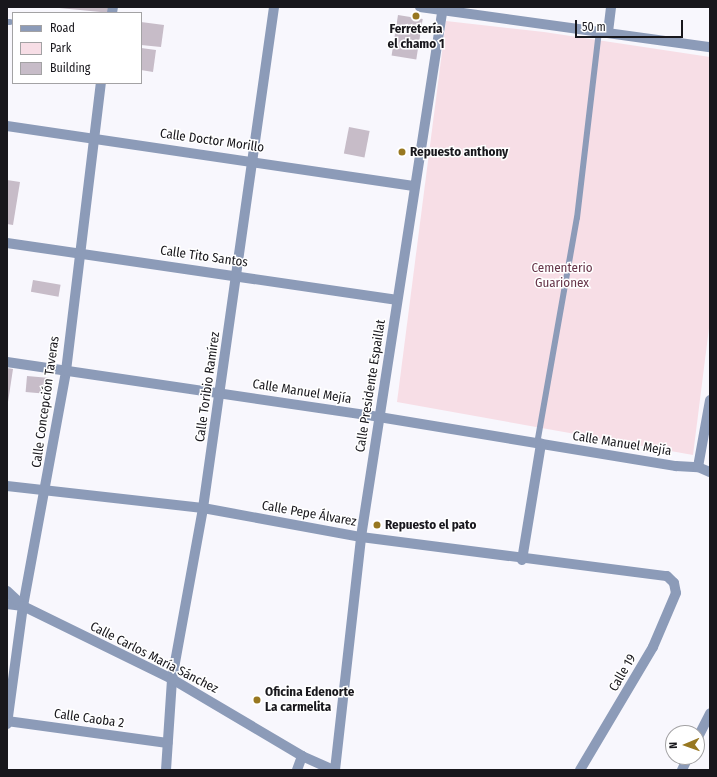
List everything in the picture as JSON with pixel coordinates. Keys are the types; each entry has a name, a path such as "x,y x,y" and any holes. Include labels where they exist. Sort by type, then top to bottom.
{"street":[{"name":"Calle Toribio Ramírez","path":"166,770 172,679 203,508 238,275 274,7"},
{"path":"420,7 710,47"},
{"path":"603,32 611,7"},
{"name":"Calle Presidente Espaillat","path":"334,770 361,537 396,300 442,9"},
{"name":"Calle Concepción Taveras","path":"7,722 23,606 46,492 66,371 78,253 92,139 101,84"},
{"name":"Calle Doctor Morillo","path":"7,126 92,139 254,160 414,186"},
{"name":"Calle Tito Santos","path":"7,243 238,275 396,300"},
{"name":"Calle Manuel Mejía","path":"7,362 220,392 676,466 698,466 710,472"},
{"path":"698,466 710,400"},
{"path":"522,560 539,444"},
{"name":"Calle Pepe Álvarez","path":"7,486 46,492 203,508 361,537 522,560 667,576 674,583"},
{"name":"Calle 19","path":"580,770 653,648 676,593 674,583"},
{"name":"Calle Carlos María Sánchez","path":"7,591 23,606 172,679 302,756 334,770"},
{"path":"7,604 23,606"},
{"path":"704,725 710,713"},
{"name":"Calle Caoba 2","path":"7,722 168,743"},
{"path":"297,770 302,756"}],"lane":[{"path":"539,444 577,218 603,32"}],"green space":[{"name":"Cementerio Guarionex","path":"446,21 544,32 710,57 710,320 693,455 397,402"}],"building":[{"path":"49,7 111,7 111,12"},
{"path":"398,15 423,19 416,59 392,55"},
{"path":"142,22 164,25 161,47 142,45"},
{"path":"142,48 156,50 153,72 142,70"},
{"path":"349,127 370,131 364,158 344,154"},
{"path":"7,180 20,182 13,225 7,224"},
{"path":"33,280 61,285 58,297 31,292"},
{"path":"7,368 13,369 8,402 7,401"},
{"path":"27,376 50,378 49,394 26,392"}],"place":[{"name":"Ferretería el chamo 1","path":"416,16"},
{"name":"Repuesto anthony","path":"402,152"},
{"name":"Repuesto el pato","path":"377,525"},
{"name":"Oficina Edenorte La carmelita","path":"257,700"}]}
